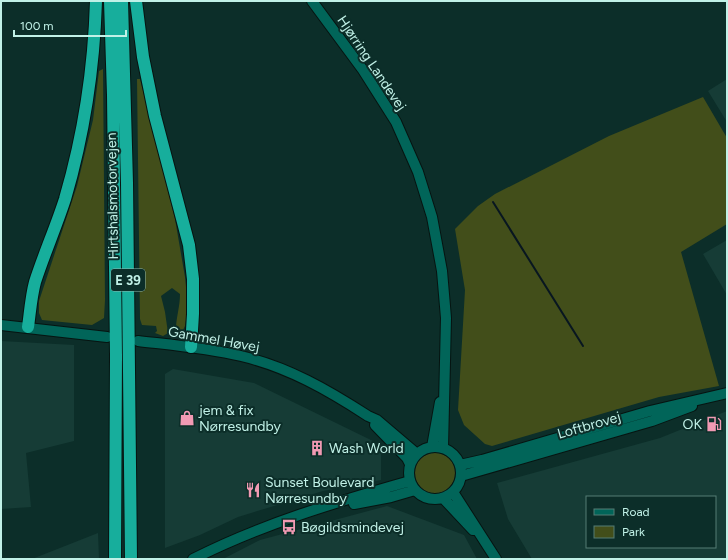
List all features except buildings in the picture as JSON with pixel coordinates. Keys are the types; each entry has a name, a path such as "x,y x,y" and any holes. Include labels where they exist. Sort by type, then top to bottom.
{"highway":[{"path":"28,327 35,283 64,199 78,152 90,86 95,37 96,1"},
{"name":"Hirtshalsmotorvejen","path":"110,1 113,95 116,333 115,559"},
{"name":"Hirtshalsmotorvejen","path":"122,1 127,183 131,559"},
{"path":"136,1 143,57 155,116 189,245 193,279 191,347"}],"main road":[{"name":"Hjørring Landevej","path":"312,1 363,70 396,122 418,172 432,218 442,271 446,318 443,448"},
{"path":"1,325 107,337"},
{"name":"Gammel Høvej","path":"138,341 191,347 242,356 284,369 319,386 377,420 417,454"},
{"name":"Hjørring Landevej","path":"432,447 445,377"},
{"name":"Loftbrovej","path":"460,465 482,460 674,404 725,394"},
{"name":"Loftbrovej","path":"461,476 652,421 725,394"},
{"name":"Gammel Høvej","path":"368,416 407,458 410,464"},
{"path":"432,447 443,448 454,455 460,465 461,476 458,485 453,492 443,498 428,498 423,496 413,486 409,476 410,464 417,454 422,451 432,447"},
{"path":"193,559 261,528 309,512 413,486"},
{"path":"453,492 496,559"},
{"path":"443,498 487,545"}],"shaded area":[{"path":"727,79 727,122 708,91"},
{"path":"727,240 727,295 703,254"},
{"path":"1,341 74,345 74,441 26,453 31,507 1,509"},
{"path":"173,369 254,383 375,442 381,453 381,480 323,491 238,517 200,535 165,548 165,374"},
{"path":"727,411 727,559 532,559 508,519 497,483 660,438"},
{"path":"387,506 464,535 477,559 223,559 260,540"},
{"path":"98,533 99,559 32,559"}],"green space":[{"path":"103,69 104,318 92,325 42,320 39,313 39,301 77,186 93,120 99,71"},
{"path":"137,79 140,79 175,219 185,277 188,306 185,326 181,334 176,334 180,294 172,288 161,296 168,333 163,336 155,333 157,331 156,326 142,325 140,319"},
{"path":"703,97 727,138 727,224 681,252 719,386 659,397 492,446 485,444 464,425 458,410 465,290 455,229 478,206 495,194 609,136"},
{"path":"439,453 446,456 452,462 455,473 454,481 446,490 439,493 431,493 424,490 416,481 415,469 418,462 427,454"}],"waterway":[{"path":"493,202 583,346"}],"place":[{"name":"jem & fix Nørresundby","path":"187,418"},
{"name":"OK","path":"714,424"},
{"name":"Wash World","path":"317,448"},
{"name":"Sunset Boulevard Nørresundby","path":"253,490"},
{"name":"Bøgildsmindevej","path":"289,527"}]}
